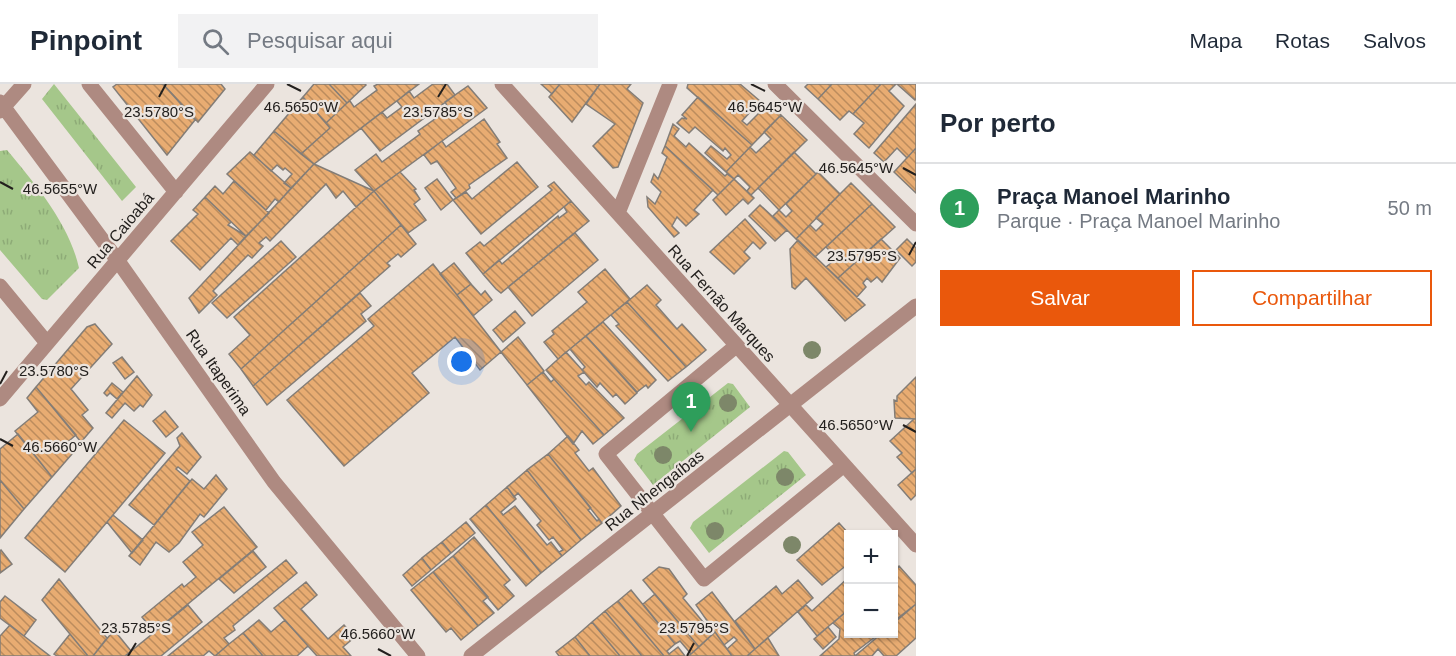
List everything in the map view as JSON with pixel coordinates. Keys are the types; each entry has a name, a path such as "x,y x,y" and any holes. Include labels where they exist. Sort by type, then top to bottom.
{"street":[{"path":"1,106 24,84"},
{"path":"89,84 176,192"},
{"name":"Rua Caioabá","path":"0,399 267,84"},
{"name":"Rua Fernão Marques","path":"502,84 916,545"},
{"path":"618,213 670,84"},
{"path":"775,84 916,224"},
{"name":"Rua Itaperima","path":"1,106 118,261 274,482 418,656"},
{"path":"0,286 47,343"},
{"name":"Rua Nhengaíbas","path":"471,656 916,306"},
{"path":"736,346 606,454 704,579 844,465"}],"green space":[{"path":"54,84 136,187 122,201 42,99"},
{"path":"7,150 50,205 67,235 79,268 47,300 42,299 0,250 0,151"},
{"path":"728,383 733,384 750,407 653,485 634,460 637,454"},
{"path":"784,451 788,452 806,475 709,553 690,528 693,522"}],"building":[{"path":"117,84 163,84 195,120 167,155 113,87"},
{"path":"163,84 221,84 225,89 198,122"},
{"path":"314,84 329,84 347,103 326,123 303,97"},
{"path":"329,84 365,84 366,85 347,103"},
{"path":"378,84 419,84 314,164 301,154 330,128 326,123 347,103 350,101 354,107 377,90 374,86"},
{"path":"433,84 447,84 455,95 380,151 361,128 382,112 387,118 402,107 397,101 409,91 414,98"},
{"path":"541,84 560,84 552,94"},
{"path":"560,84 600,84 572,122 549,97"},
{"path":"600,84 631,84 627,89 643,103 618,167 613,168 593,146 615,124 586,104"},
{"path":"688,84 740,84 760,101 742,121 747,125 769,103 781,115 752,145 687,88"},
{"path":"808,84 832,84 818,99 805,87"},
{"path":"832,84 881,84 853,114 849,111 840,120 818,99"},
{"path":"881,84 896,84 889,91 904,106 869,148 854,134 864,123 853,114"},
{"path":"897,84 916,84 915,100"},
{"path":"468,86 487,108 374,191 355,170 376,154 382,162 420,134 418,131 449,109 445,102"},
{"path":"303,97 330,128 301,154 274,131"},
{"path":"698,97 752,145 726,172 705,153 711,146 727,159 731,155 725,148 723,151 695,127 689,133 677,123 682,118 687,119 682,115"},
{"path":"916,104 916,148 907,158 897,148 884,162 874,153"},
{"path":"781,115 807,140 751,195 747,191 750,187 738,175 734,179 726,172 750,147 756,153 771,139 764,132"},
{"path":"484,119 500,142 497,144 507,158 469,185 470,188 456,198 451,192 456,188 437,161 431,164 424,155 442,141 446,147"},
{"path":"673,124 679,129 674,136 686,147 689,143 725,176 727,174 734,179 718,195 665,146"},
{"path":"274,131 314,164 291,188 284,183 292,174 277,165 271,171 254,155"},
{"path":"665,146 713,190 694,210 699,214 686,226 677,217 672,226 679,233 674,237 648,207 647,197 655,204 661,192 651,182 654,174 658,179 667,157 662,153"},
{"path":"916,148 916,193 894,172"},
{"path":"250,152 291,188 279,202 275,199 266,210 227,174"},
{"path":"794,152 816,174 779,210 758,188"},
{"path":"517,162 538,187 481,234 453,200 466,192 472,199"},
{"path":"314,164 374,191 356,207 343,191 336,198 326,184 270,241 266,237 259,243 263,246 252,258 248,255 213,291 217,295 199,313 189,298"},
{"path":"400,172 416,189 414,190 420,199 414,204 426,220 408,233 374,191"},
{"path":"818,172 840,194 796,239 773,216 779,210 786,217 792,211 786,204"},
{"path":"437,179 453,200 441,210 425,188"},
{"path":"734,179 754,198 748,204 743,199 726,215 713,200"},
{"path":"234,181 269,213 246,236 205,197 215,186 223,194"},
{"path":"554,182 571,201 483,274 466,253 480,242 484,246 552,190 548,186"},
{"path":"851,183 872,204 815,257 796,239 810,225 816,231 823,224 816,218"},
{"path":"374,191 401,225 241,369 229,354 250,335 234,317"},
{"path":"205,197 231,222 228,225 246,236 238,245 231,238 200,270 171,241 198,214 193,210"},
{"path":"571,201 589,221 501,293 496,289 483,274 499,260 502,264 558,216 559,218 567,212 564,207"},
{"path":"872,204 895,227 838,278 826,267 837,258 826,247"},
{"path":"760,205 787,230 775,241 749,216"},
{"path":"745,219 766,243 760,249 753,242 744,252 750,258 734,274 710,252"},
{"path":"401,225 416,244 401,257 398,254 387,263 390,266 253,386 241,369"},
{"path":"575,233 598,260 532,316 508,287"},
{"path":"881,239 900,258 882,282 877,277 871,282 867,278 863,283 866,287 857,297 838,278"},
{"path":"907,239 916,248 916,262 912,266 896,250"},
{"path":"798,240 865,305 845,321 806,278 795,289 792,287 790,249"},
{"path":"281,241 296,257 227,318 212,303"},
{"path":"454,263 471,284 457,295 440,274"},
{"path":"433,264 501,352 480,370 455,337 412,373 429,393 344,466 287,400 374,326 368,319"},
{"path":"605,269 630,299 558,359 544,342 554,334 552,331 587,302 578,292"},
{"path":"471,284 481,295 485,291 492,300 473,316 457,295"},
{"path":"647,285 661,300 656,305 677,329 682,324 706,350 686,367 627,302"},
{"path":"360,293 371,306 361,314 366,321 267,405 253,386"},
{"path":"627,302 686,367 668,381 616,326 619,324 611,315"},
{"path":"515,311 525,323 503,342 493,330"},
{"path":"603,322 656,380 648,388 646,385 637,392 586,336"},
{"path":"95,324 112,344 71,389 88,410 82,415 93,428 81,442 36,387 87,327"},
{"path":"586,336 637,393 625,404 616,394 613,397 600,383 597,387 582,370 585,367 570,349"},
{"path":"518,337 544,371 527,385 501,352"},
{"path":"566,352 584,372 578,376 586,385 589,382 624,418 604,435 546,370"},
{"path":"122,357 134,372 125,379 113,363"},
{"path":"543,372 551,382 554,379 604,435 593,444 582,431 573,444 527,385"},
{"path":"137,376 152,395 143,407 140,405 134,411 125,403 112,418 106,413"},
{"path":"916,377 916,419 895,418 894,400 897,401 897,396"},
{"path":"112,383 123,392 117,399 110,393 107,396 104,393"},
{"path":"36,387 76,435 64,445 72,454 52,477 15,431 38,412 27,398"},
{"path":"165,411 178,427 166,437 153,421"},
{"path":"916,419 916,469 912,473 897,457 902,453 890,441"},
{"path":"124,420 165,453 65,572 25,538"},
{"path":"182,433 201,457 187,474 178,467 176,469 190,481 154,525 129,505 180,446 177,438"},
{"path":"18,434 52,477 24,509 0,480 0,449"},
{"path":"568,436 579,450 575,453 589,471 593,468 621,506 602,523 548,454"},
{"path":"548,454 591,508 588,510 597,521 599,519 602,523 581,540 527,470"},
{"path":"916,469 916,495 911,500 898,485"},
{"path":"527,470 581,540 562,556 559,552 563,550 553,537 549,540 537,525 541,521 518,493 514,497 507,487"},
{"path":"216,475 227,489 204,517 200,514 179,543 169,552 156,542 140,565 129,556 192,479 204,489"},
{"path":"0,480 24,509 0,538"},
{"path":"507,487 516,499 501,512 503,515 515,506 547,545 551,542 562,556 541,573 486,505"},
{"path":"486,505 541,573 526,586 470,519"},
{"path":"224,507 257,547 154,632 142,617 182,584 184,587 196,577 183,562 203,545 192,532"},
{"path":"113,515 143,540 132,553 107,522"},
{"path":"466,522 475,533 451,553 442,542"},
{"path":"839,523 845,530 844,567 822,585 797,560"},
{"path":"474,537 510,580 504,585 514,596 498,610 453,556"},
{"path":"442,542 451,553 431,570 422,558"},
{"path":"0,551 12,564 0,573"},
{"path":"253,551 266,567 234,593 219,579"},
{"path":"453,556 488,597 483,601 494,613 478,626 433,572"},
{"path":"422,558 431,570 412,586 403,575"},
{"path":"286,560 297,573 233,626 235,630 224,638 229,644 215,656 209,651 203,656 168,656"},
{"path":"659,567 669,569 687,594 683,598 713,634 699,647 643,580"},
{"path":"898,567 916,585 916,604 898,618 898,584"},
{"path":"433,572 478,626 461,640 451,628 446,632 411,590"},
{"path":"59,579 107,638 93,656 88,656 42,600"},
{"path":"798,580 813,598 755,649 735,621 776,586 782,594"},
{"path":"306,582 317,595 301,609 328,639 344,625 355,637 343,647 351,656 317,656 274,608"},
{"path":"844,582 844,613 817,636 798,612 806,605 812,611"},
{"path":"631,590 675,644 667,651 669,654 678,647 685,656 664,656 618,601"},
{"path":"712,592 755,649 747,656 732,656 727,649 737,640 734,637 724,645 696,605"},
{"path":"655,594 699,647 691,654 680,641 675,644 643,604"},
{"path":"5,596 36,620 24,636 0,618 0,602"},
{"path":"618,601 664,656 642,656 605,611"},
{"path":"916,604 916,638 896,656 884,656 878,649 872,656 855,656 876,638 898,638 898,620"},
{"path":"188,605 202,622 161,656 125,656"},
{"path":"605,611 642,656 620,656 592,622"},
{"path":"844,613 844,638 874,638 854,653 855,656 820,656 839,639 840,629 833,623"},
{"path":"259,620 271,632 285,620 308,646 297,656 263,656 243,633"},
{"path":"592,622 620,656 590,656 575,637"},
{"path":"10,625 50,656 0,656 0,636"},
{"path":"828,627 836,637 823,649 814,639"},
{"path":"114,630 131,651 125,656 93,656"},
{"path":"715,632 732,656 688,656 691,654"},
{"path":"243,633 263,656 215,656 229,644"},
{"path":"70,634 88,656 57,656 54,654"},
{"path":"575,637 590,656 559,656 556,652"},
{"path":"768,638 779,656 747,656 755,649"}],"place":[{"name":"Praça Manoel Marinho","path":"691,432"}]}
